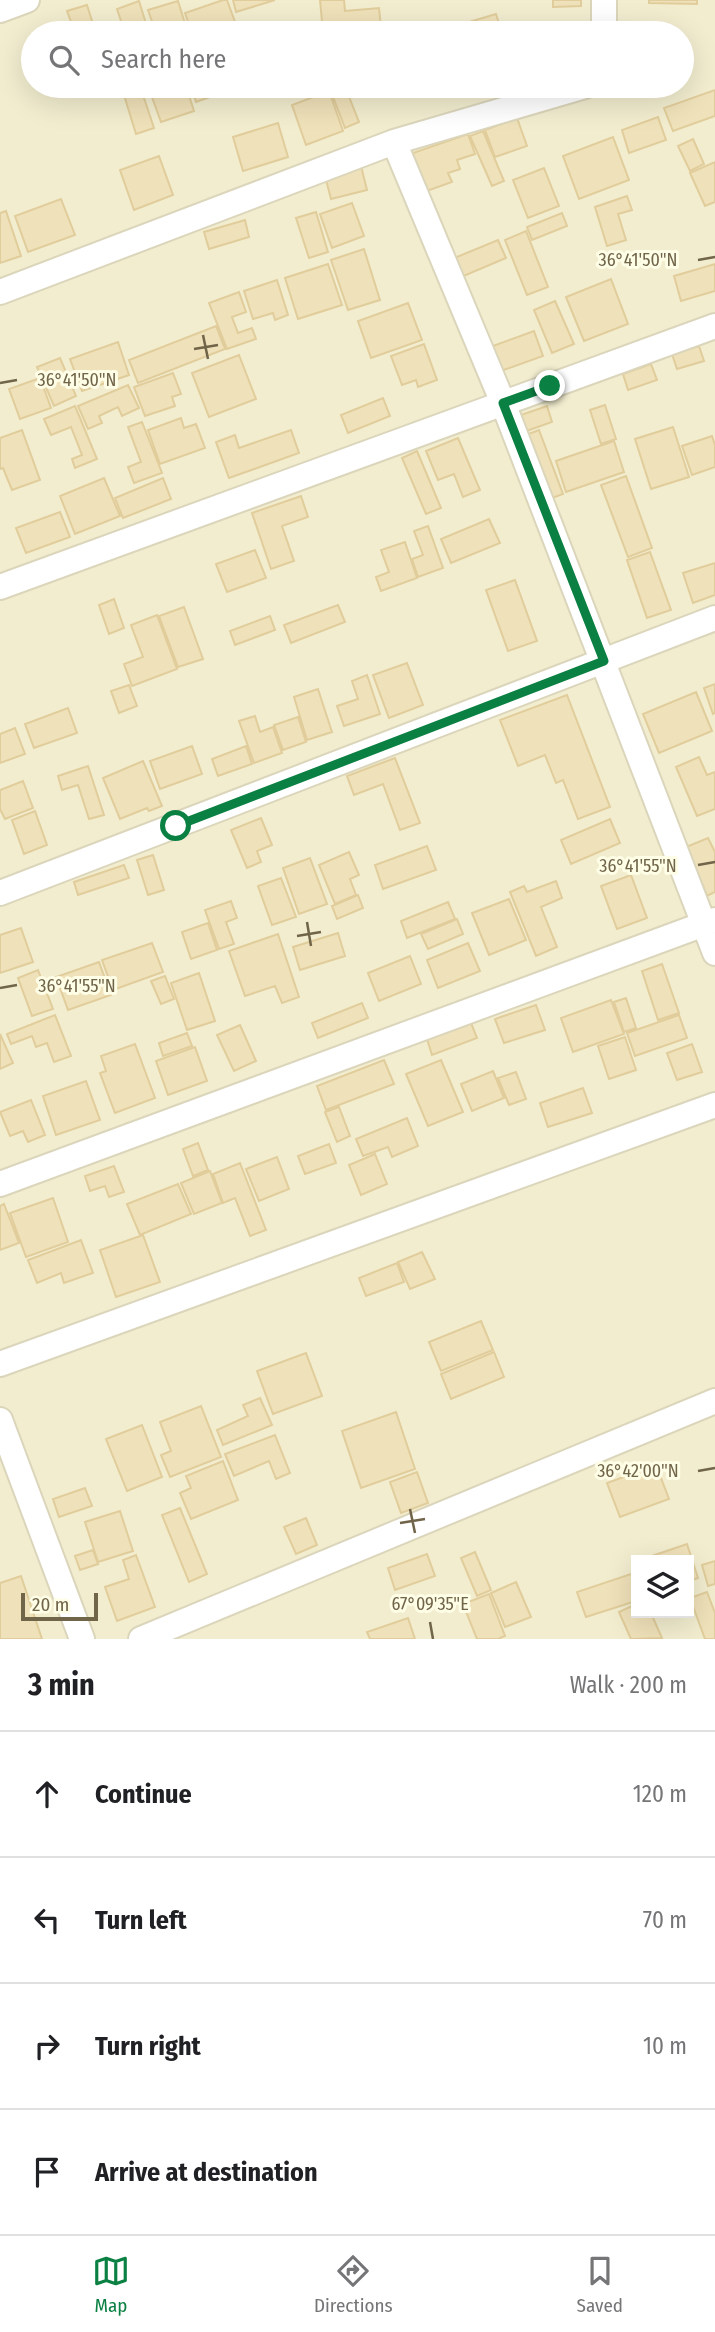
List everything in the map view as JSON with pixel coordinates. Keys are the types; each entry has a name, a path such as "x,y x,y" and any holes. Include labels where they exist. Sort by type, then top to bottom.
{"street":[{"path":"0,10 27,0"},
{"path":"604,0 604,21"},
{"path":"0,292 394,142 544,98"},
{"path":"394,142 503,403 710,922 715,953"},
{"path":"0,587 715,326"},
{"path":"0,893 715,618"},
{"path":"0,1184 710,922"},
{"path":"0,1364 715,1105"},
{"path":"141,1639 715,1401"},
{"path":"0,1420 82,1639"}],"shaded area":[{"path":"0,0 715,0 715,1639 0,1639"}],"building":[{"path":"227,0 235,21 188,21 185,13"},
{"path":"233,0 275,0 236,12"},
{"path":"320,0 344,0 345,11 379,8 380,21 322,21"},
{"path":"553,0 581,0 581,6 553,7"},
{"path":"649,0 697,0 697,4 649,3"},
{"path":"139,1 145,21 121,21 117,9"},
{"path":"178,1 184,21 152,21 148,10"},
{"path":"87,5 92,21 71,21 67,11"},
{"path":"496,14 498,21 473,21"},
{"path":"715,90 715,116 673,131 664,108"},
{"path":"125,98 144,98 154,128 136,134"},
{"path":"152,98 190,98 194,111 161,122"},
{"path":"310,98 331,98 343,131 306,145 292,105"},
{"path":"334,98 350,98 359,122 345,128"},
{"path":"658,117 666,140 629,153 622,130"},
{"path":"517,118 527,146 495,157 485,130"},
{"path":"278,123 288,157 243,171 233,137"},
{"path":"483,131 504,181 492,186 470,136"},
{"path":"468,134 475,154 457,160 460,169 448,173 452,182 424,192 410,154"},
{"path":"613,137 629,180 579,199 563,156"},
{"path":"693,139 704,164 690,171 678,146"},
{"path":"159,156 173,195 134,210 120,170"},
{"path":"715,162 715,202 705,206 690,173"},
{"path":"361,166 367,190 331,199 325,176"},
{"path":"544,168 559,206 528,218 513,180"},
{"path":"627,196 632,210 618,214 626,240 607,246 595,207"},
{"path":"61,199 75,235 28,252 15,216"},
{"path":"352,203 364,236 332,248 320,214"},
{"path":"6,211 21,256 0,263 0,213"},
{"path":"316,212 328,252 309,258 296,218"},
{"path":"562,213 567,226 532,240 527,227"},
{"path":"245,220 249,237 209,249 204,232"},
{"path":"526,231 548,287 527,295 505,240"},
{"path":"498,240 506,258 459,278 452,259"},
{"path":"364,249 380,300 348,310 331,260"},
{"path":"328,264 342,305 298,319 285,278"},
{"path":"715,264 715,291 681,301 674,276"},
{"path":"611,279 628,324 584,341 566,297"},
{"path":"277,280 288,315 275,320 273,313 253,319 244,291"},
{"path":"239,292 246,312 232,317 238,333 252,328 256,339 227,349 209,303"},
{"path":"555,301 574,344 552,353 534,310"},
{"path":"408,303 422,340 371,358 358,321"},
{"path":"216,326 225,349 138,383 129,360"},
{"path":"534,331 543,356 498,372 490,347"},
{"path":"118,342 129,375 82,391 70,359"},
{"path":"424,344 437,380 418,387 416,380 402,385 391,356"},
{"path":"699,346 704,361 677,369 672,354"},
{"path":"239,355 256,399 209,417 192,373"},
{"path":"60,358 76,396 54,406 37,367"},
{"path":"651,364 657,380 628,390 623,374"},
{"path":"173,373 181,394 172,397 175,406 145,416 134,387"},
{"path":"40,378 51,408 20,419 9,389"},
{"path":"128,385 139,408 122,416 118,407 99,416 102,423 88,429 78,406"},
{"path":"383,398 390,416 348,433 341,415"},
{"path":"605,405 616,439 601,444 590,410"},
{"path":"75,406 97,459 75,468 72,459 82,455 71,427 51,435 44,419"},
{"path":"547,406 552,422 521,433 515,417"},
{"path":"181,418 184,428 196,424 205,448 160,464 148,430"},
{"path":"142,422 162,473 134,483 128,467 141,462 128,427"},
{"path":"673,427 689,477 651,489 635,439"},
{"path":"22,430 40,480 12,490 3,468 0,469 0,438"},
{"path":"291,430 299,453 229,478 216,442 235,435 239,448"},
{"path":"539,430 563,494 547,500 523,436"},
{"path":"712,436 715,445 715,467 692,475 682,446"},
{"path":"458,438 480,490 463,497 454,474 438,480 426,451"},
{"path":"614,441 624,472 566,492 556,461"},
{"path":"417,451 441,508 426,514 402,458"},
{"path":"626,476 652,548 628,557 601,485"},
{"path":"104,478 120,516 75,534 60,496"},
{"path":"163,478 171,499 123,518 115,498"},
{"path":"301,496 308,517 282,526 294,561 271,569 252,513"},
{"path":"60,512 70,537 26,553 16,528"},
{"path":"489,519 500,543 451,563 441,539"},
{"path":"428,526 443,568 418,577 412,559 423,555 414,531"},
{"path":"405,542 417,578 381,591 376,577 389,572 381,550"},
{"path":"255,550 266,578 227,592 216,564"},
{"path":"650,552 671,610 647,618 627,560"},
{"path":"715,563 715,595 693,603 683,573"},
{"path":"515,580 537,641 508,651 486,590"},
{"path":"114,599 124,628 109,634 99,605"},
{"path":"338,605 345,622 291,643 284,625"},
{"path":"184,607 203,659 178,667 159,616"},
{"path":"157,615 177,669 132,686 124,664 143,657 131,625"},
{"path":"270,616 275,630 235,645 230,631"},
{"path":"407,663 423,705 389,718 373,675"},
{"path":"367,675 380,714 344,726 337,706 358,699 352,681"},
{"path":"715,684 715,713 713,714 704,688"},
{"path":"129,685 137,706 119,713 111,691"},
{"path":"318,689 332,732 307,740 294,697"},
{"path":"696,692 712,731 659,753 643,714"},
{"path":"567,695 610,807 578,819 563,780 556,783 545,755 518,766 500,720"},
{"path":"68,708 77,733 34,748 25,724"},
{"path":"255,716 260,732 273,727 282,753 254,763 239,721"},
{"path":"298,717 306,742 283,750 274,725"},
{"path":"15,728 25,754 0,763 0,734"},
{"path":"192,746 202,774 160,789 150,761"},
{"path":"246,746 252,764 218,776 212,759"},
{"path":"699,757 707,775 715,772 715,809 697,816 676,767"},
{"path":"395,758 420,823 400,830 383,784 354,795 347,776"},
{"path":"143,761 162,806 149,811 147,808 120,819 103,778"},
{"path":"88,766 104,815 89,819 78,785 62,790 58,776"},
{"path":"23,781 33,808 5,819 0,809 0,790"},
{"path":"35,811 47,845 24,854 12,820"},
{"path":"261,818 272,845 257,851 261,862 247,868 231,830"},
{"path":"610,819 620,843 571,864 561,840"},
{"path":"708,838 715,852 715,892 707,896 686,847"},
{"path":"427,846 436,870 383,889 375,865"},
{"path":"349,852 359,875 350,879 356,895 335,904 319,865"},
{"path":"153,855 164,890 148,895 137,860"},
{"path":"310,858 327,904 299,914 283,868"},
{"path":"124,865 129,878 78,895 74,882"},
{"path":"631,875 647,918 617,929 601,886"},
{"path":"281,878 296,917 272,925 258,886"},
{"path":"556,881 562,898 541,907 557,947 536,956 510,892 524,886 527,892"},
{"path":"358,895 363,908 337,919 332,906"},
{"path":"509,899 526,940 489,955 472,913"},
{"path":"231,901 237,918 226,922 234,944 219,949 205,910"},
{"path":"448,902 455,919 407,938 401,921"},
{"path":"457,919 463,934 428,949 421,934"},
{"path":"208,923 217,950 191,959 182,932"},
{"path":"21,928 33,962 0,973 0,935"},
{"path":"338,933 345,956 300,970 293,947"},
{"path":"278,934 299,997 282,1003 275,986 245,996 229,951"},
{"path":"152,943 163,972 113,990 102,960"},
{"path":"468,943 480,971 438,988 427,960"},
{"path":"410,956 421,984 379,1001 368,973"},
{"path":"99,962 111,995 68,1010 56,977"},
{"path":"662,964 679,1013 658,1020 642,971"},
{"path":"38,970 53,1009 32,1016 18,978"},
{"path":"199,973 215,1021 187,1030 171,983"},
{"path":"165,976 174,999 161,1004 151,981"},
{"path":"626,998 636,1028 624,1032 614,1002"},
{"path":"611,1000 624,1034 573,1052 561,1018"},
{"path":"362,1003 368,1018 318,1038 312,1023"},
{"path":"536,1005 545,1030 504,1043 495,1019"},
{"path":"55,1015 71,1056 54,1062 47,1043 36,1047 32,1036 11,1044 7,1034"},
{"path":"679,1015 687,1038 635,1056 627,1033"},
{"path":"471,1023 477,1038 432,1055 427,1039"},
{"path":"240,1025 256,1061 234,1071 217,1035"},
{"path":"187,1033 192,1046 163,1056 159,1043"},
{"path":"0,1034 13,1063 0,1069"},
{"path":"625,1037 636,1070 609,1079 598,1046"},
{"path":"135,1044 155,1098 115,1113 100,1073 106,1071 101,1056"},
{"path":"692,1044 702,1072 677,1080 667,1053"},
{"path":"195,1047 207,1081 168,1095 156,1061"},
{"path":"384,1060 394,1084 326,1110 317,1086"},
{"path":"441,1060 463,1112 428,1126 406,1074"},
{"path":"493,1071 504,1098 472,1111 461,1084"},
{"path":"516,1072 526,1099 509,1105 498,1078"},
{"path":"86,1081 100,1120 56,1135 43,1096"},
{"path":"583,1088 592,1113 548,1127 540,1103"},
{"path":"31,1100 45,1135 28,1142 23,1131 10,1136 0,1112"},
{"path":"339,1107 350,1136 337,1142 325,1112"},
{"path":"407,1118 418,1146 392,1157 388,1147 363,1156 356,1139"},
{"path":"198,1143 208,1170 193,1176 183,1149"},
{"path":"329,1144 336,1163 305,1174 298,1156"},
{"path":"375,1154 387,1184 361,1195 349,1165"},
{"path":"277,1157 289,1189 259,1201 246,1169"},
{"path":"240,1163 266,1230 250,1236 235,1198 223,1203 213,1174"},
{"path":"114,1166 124,1192 109,1197 105,1186 90,1191 85,1176"},
{"path":"210,1171 222,1203 194,1214 181,1183"},
{"path":"178,1184 191,1214 140,1235 127,1204"},
{"path":"53,1198 68,1242 26,1257 10,1213"},
{"path":"4,1204 19,1243 0,1250 0,1206"},
{"path":"143,1235 160,1282 116,1297 100,1250"},
{"path":"81,1240 93,1273 64,1283 61,1273 37,1283 28,1260"},
{"path":"422,1252 435,1279 410,1289 398,1262"},
{"path":"397,1263 404,1282 366,1296 359,1278"},
{"path":"481,1321 493,1350 441,1371 429,1342"},
{"path":"494,1352 504,1377 451,1399 441,1374"},
{"path":"306,1353 322,1396 273,1414 257,1371"},
{"path":"260,1398 272,1425 223,1445 217,1430 248,1416 243,1405"},
{"path":"201,1406 221,1457 170,1477 161,1455 171,1451 160,1422"},
{"path":"396,1412 415,1469 361,1488 342,1431"},
{"path":"142,1425 162,1477 127,1491 106,1439"},
{"path":"275,1435 290,1473 276,1479 269,1461 234,1476 225,1454"},
{"path":"223,1461 238,1500 191,1519 180,1493 191,1488 186,1476"},
{"path":"656,1465 669,1499 620,1517 607,1483"},
{"path":"417,1472 428,1503 401,1513 390,1482"},
{"path":"85,1488 92,1506 59,1517 53,1499"},
{"path":"180,1508 207,1574 189,1582 162,1515"},
{"path":"120,1511 133,1551 98,1562 85,1522"},
{"path":"306,1518 317,1545 296,1554 284,1527"},
{"path":"687,1544 691,1555 655,1555"},
{"path":"93,1550 98,1564 80,1570 75,1556"},
{"path":"475,1552 491,1590 477,1596 461,1558"},
{"path":"427,1554 435,1576 395,1590 388,1568"},
{"path":"136,1555 155,1607 117,1621 105,1587 129,1579 123,1560"},
{"path":"715,1561 715,1584 708,1586 702,1565"},
{"path":"631,1574 631,1603 586,1617 577,1592"},
{"path":"21,1576 42,1639 0,1639 0,1583"},
{"path":"516,1582 531,1617 505,1627 491,1593"},
{"path":"707,1592 715,1613 715,1639 705,1639 694,1609 694,1597"},
{"path":"489,1594 505,1636 498,1639 477,1639 463,1604"},
{"path":"631,1606 631,1618 653,1618 662,1638 631,1639 619,1612"},
{"path":"408,1618 415,1639 370,1639 367,1632"}],"route":[{"path":"176,826 604,661 503,403 550,386"}]}
